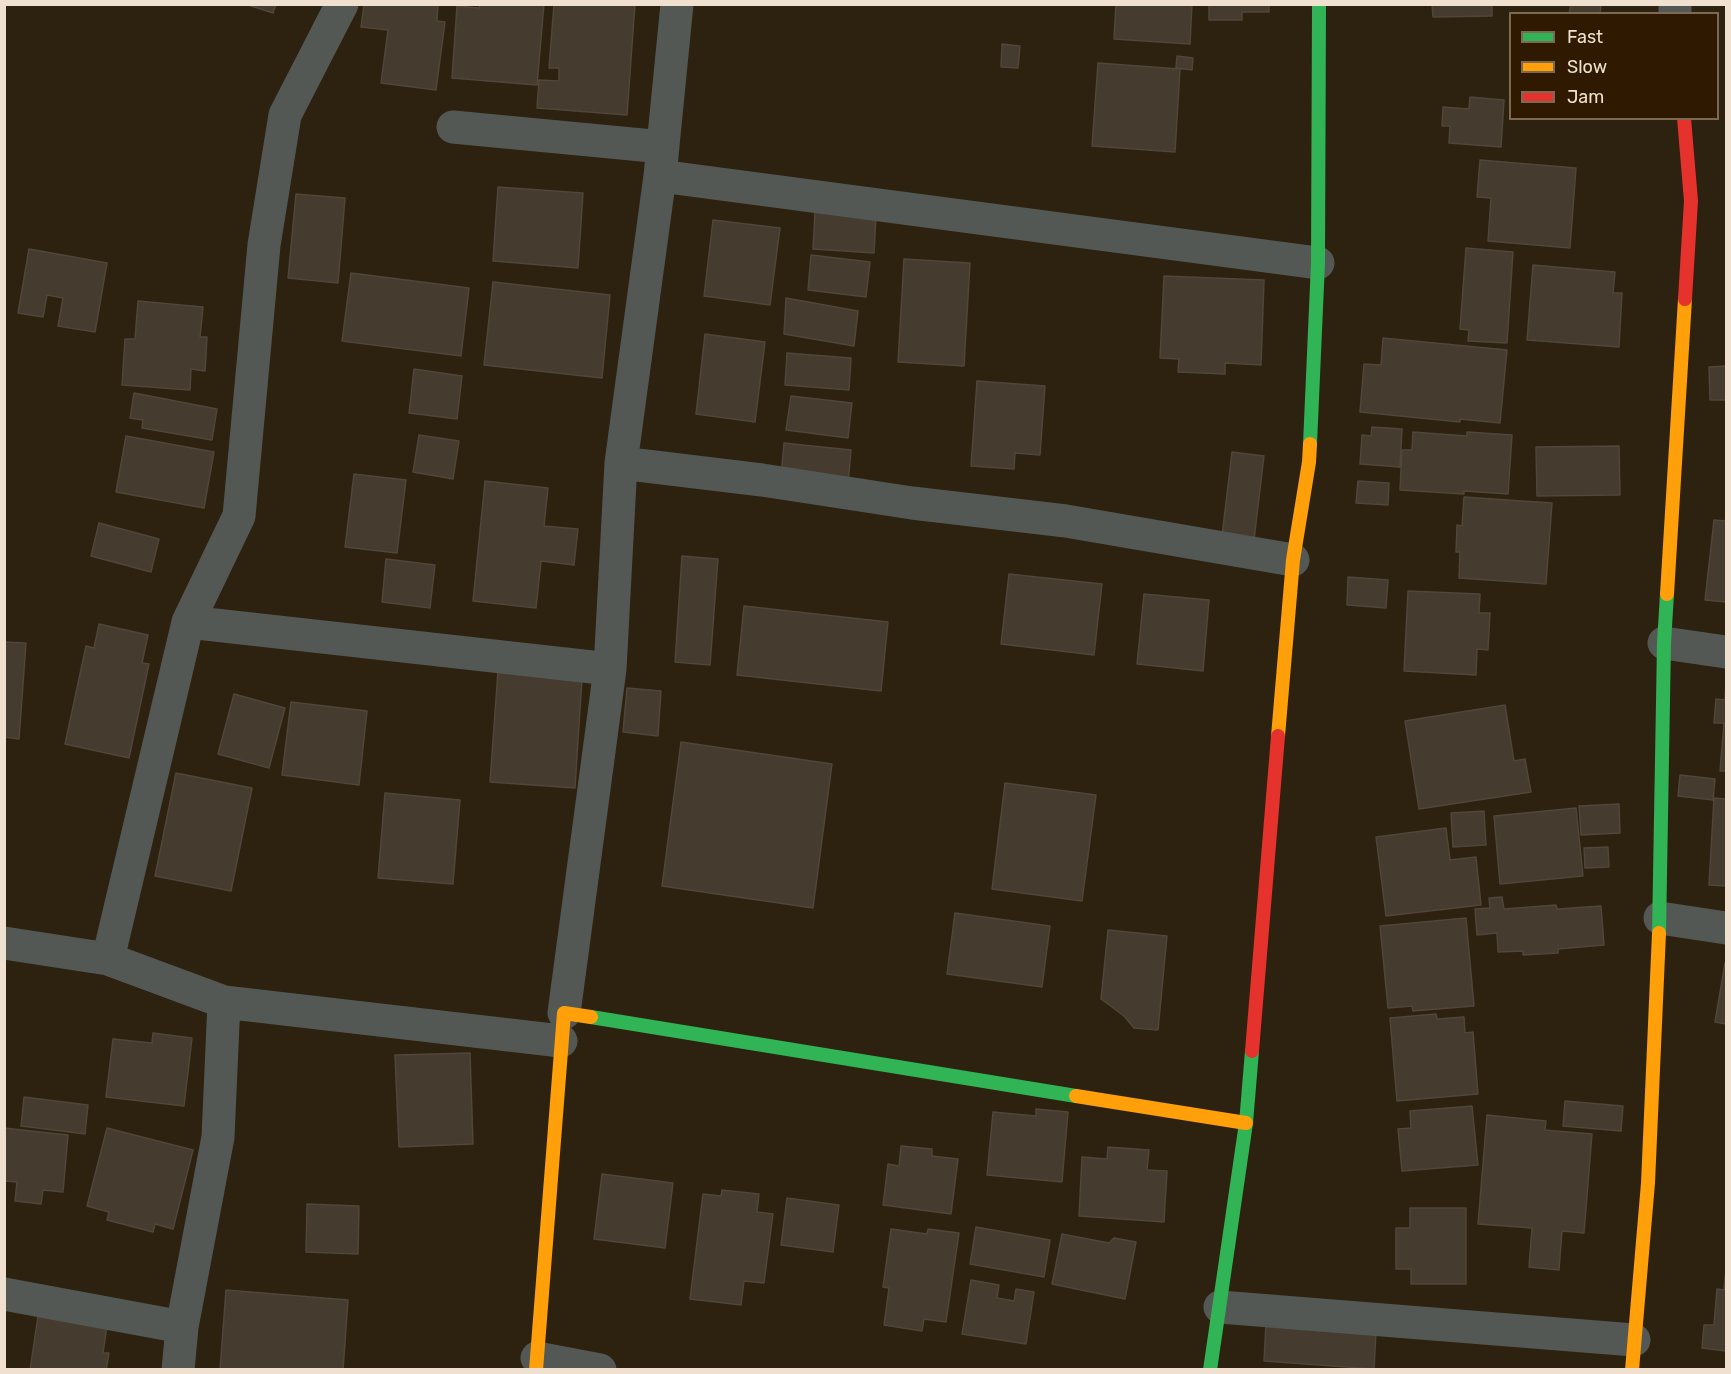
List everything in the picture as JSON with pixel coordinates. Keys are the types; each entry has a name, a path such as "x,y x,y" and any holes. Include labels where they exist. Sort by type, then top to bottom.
{"street":[{"path":"108,959 188,622 239,516 264,245 285,115 342,4"},
{"path":"600,1370 537,1364 562,1027 609,669 621,463 661,162 677,4"},
{"path":"1210,1370 1246,1123 1293,560 1309,462 1318,263 1319,4"},
{"path":"1220,1307 1633,1355 1648,1183 1660,918 1664,643 1691,201 1684,120"},
{"path":"453,127 661,162 1318,263"},
{"path":"621,463 762,480 912,503 1066,520 1293,560"},
{"path":"188,622 609,669"},
{"path":"1664,643 1726,652"},
{"path":"1660,918 1726,928"},
{"path":"4,944 108,959 224,1002 562,1027 1246,1123"},
{"path":"178,1370 182,1327 218,1137 224,1002"},
{"path":"4,1294 182,1327"}],"building":[{"path":"245,4 276,4 273,13"},
{"path":"364,4 438,4 437,21 445,22 436,90 381,83 388,30 361,27"},
{"path":"480,4 544,4 537,85 452,78 457,6 479,8"},
{"path":"554,4 635,4 627,115 537,108 539,80 559,81 559,68 549,68"},
{"path":"1116,4 1192,4 1190,44 1114,39"},
{"path":"1209,4 1269,4 1269,12 1242,12 1242,20 1209,20"},
{"path":"1432,4 1492,4 1492,16 1433,17"},
{"path":"1571,4 1601,4 1600,12 1569,12"},
{"path":"1002,44 1020,46 1018,68 1001,67"},
{"path":"1177,56 1193,58 1192,70 1176,68"},
{"path":"1098,63 1180,69 1175,152 1092,146"},
{"path":"1470,97 1504,100 1501,147 1449,143 1450,126 1442,126 1443,107 1469,109"},
{"path":"1480,160 1576,168 1570,248 1488,241 1491,198 1477,197"},
{"path":"498,187 583,193 578,268 493,261"},
{"path":"296,194 345,198 338,283 288,278"},
{"path":"815,212 876,216 874,253 813,249"},
{"path":"713,220 780,228 770,305 704,296"},
{"path":"1466,248 1513,252 1507,343 1468,341 1469,330 1460,329"},
{"path":"29,249 107,263 95,332 58,326 63,298 47,295 43,317 18,313"},
{"path":"811,255 870,262 866,297 808,290"},
{"path":"904,259 970,263 964,366 898,362"},
{"path":"1533,265 1615,272 1613,293 1622,293 1619,347 1527,340"},
{"path":"351,273 469,288 461,356 342,341"},
{"path":"1164,276 1264,280 1261,365 1225,363 1225,374 1178,372 1179,359 1160,358"},
{"path":"493,282 610,295 602,378 484,365"},
{"path":"786,298 858,311 854,346 784,334"},
{"path":"138,301 203,307 200,337 207,337 205,371 191,369 190,390 122,385 125,339 135,339"},
{"path":"705,334 765,342 755,422 696,414"},
{"path":"1383,338 1507,350 1500,423 1460,419 1460,422 1360,412 1364,364 1381,365"},
{"path":"787,353 851,358 849,390 785,385"},
{"path":"1726,366 1726,400 1710,400 1709,367"},
{"path":"414,369 462,376 457,419 409,413"},
{"path":"977,381 1045,386 1040,455 1015,453 1014,469 971,466"},
{"path":"134,393 217,409 212,440 142,428 143,420 130,418"},
{"path":"791,396 852,403 848,438 786,430"},
{"path":"1372,427 1402,429 1400,467 1360,464 1362,435 1371,436"},
{"path":"1413,432 1467,436 1467,432 1512,435 1508,494 1400,490 1402,450 1412,450"},
{"path":"419,435 459,441 453,479 413,472"},
{"path":"126,436 214,452 204,508 116,492"},
{"path":"784,443 851,450 848,484 781,477"},
{"path":"1619,446 1620,495 1537,496 1536,447"},
{"path":"1232,452 1264,456 1254,540 1222,536"},
{"path":"354,474 406,480 397,553 345,547"},
{"path":"485,481 548,488 544,526 578,529 574,565 541,561 536,608 473,601"},
{"path":"1358,481 1389,483 1388,505 1356,503"},
{"path":"1464,497 1552,503 1546,584 1459,578 1460,552 1456,552 1457,525 1462,526"},
{"path":"1714,520 1726,521 1726,602 1705,600"},
{"path":"99,523 159,539 151,572 91,556"},
{"path":"682,556 718,559 710,665 675,662"},
{"path":"386,559 435,565 430,608 382,602"},
{"path":"1009,574 1102,584 1094,655 1001,644"},
{"path":"1348,577 1388,580 1386,608 1347,605"},
{"path":"1408,591 1480,594 1479,613 1490,613 1488,650 1477,649 1476,675 1404,671"},
{"path":"1144,594 1209,600 1203,671 1137,664"},
{"path":"744,606 888,622 881,691 737,675"},
{"path":"99,624 148,635 142,663 149,664 129,758 65,744 86,646 94,648"},
{"path":"4,642 26,643 19,739 4,737"},
{"path":"498,671 582,678 575,788 490,782"},
{"path":"1726,682 1726,771 1720,771 1724,723 1714,723 1716,699 1725,700"},
{"path":"627,688 661,691 658,736 623,732"},
{"path":"234,694 285,708 269,768 218,754"},
{"path":"291,702 367,711 359,785 282,775"},
{"path":"1505,705 1514,761 1525,759 1531,792 1419,809 1405,721"},
{"path":"681,742 832,764 813,908 662,886"},
{"path":"176,773 252,788 231,891 155,876"},
{"path":"1680,775 1715,779 1713,800 1678,796"},
{"path":"1005,783 1096,795 1082,901 992,889"},
{"path":"385,793 460,800 453,884 378,878"},
{"path":"1714,798 1726,799 1726,886 1709,885"},
{"path":"1619,804 1620,833 1581,835 1579,806"},
{"path":"1576,808 1583,876 1500,884 1494,816"},
{"path":"1484,811 1486,845 1453,847 1451,813"},
{"path":"1446,828 1450,860 1476,857 1481,905 1386,916 1376,837"},
{"path":"1608,847 1609,867 1585,868 1584,848"},
{"path":"1502,897 1504,909 1556,905 1557,909 1601,906 1604,945 1558,949 1558,953 1523,955 1523,951 1498,952 1497,933 1477,935 1475,909 1490,908 1489,898"},
{"path":"955,913 1050,926 1042,987 947,974"},
{"path":"1466,918 1474,1006 1413,1011 1412,1006 1388,1008 1380,926"},
{"path":"1108,930 1167,936 1158,1030 1134,1028 1124,1016 1101,999"},
{"path":"1726,963 1726,1024 1715,1022"},
{"path":"1436,1014 1437,1019 1464,1017 1465,1033 1473,1032 1478,1094 1397,1101 1390,1018"},
{"path":"153,1033 192,1038 184,1106 106,1097 113,1039 152,1043"},
{"path":"470,1053 473,1144 399,1147 395,1055"},
{"path":"24,1097 88,1105 85,1134 21,1126"},
{"path":"1565,1101 1623,1106 1621,1131 1563,1126"},
{"path":"1472,1106 1478,1165 1402,1171 1398,1129 1411,1128 1410,1111"},
{"path":"1036,1109 1068,1112 1062,1182 987,1175 993,1112 1036,1116"},
{"path":"1487,1115 1546,1121 1545,1130 1592,1134 1584,1233 1562,1231 1559,1270 1529,1267 1532,1228 1478,1224"},
{"path":"4,1128 68,1135 63,1192 43,1190 41,1204 15,1201 17,1182 4,1181"},
{"path":"107,1128 193,1150 173,1229 155,1224 153,1232 107,1220 109,1212 87,1206"},
{"path":"901,1146 932,1149 932,1156 958,1159 951,1214 883,1205 888,1164 899,1166"},
{"path":"1108,1147 1149,1150 1147,1170 1167,1171 1164,1222 1079,1216 1082,1157 1107,1159"},
{"path":"602,1174 673,1183 665,1248 594,1239"},
{"path":"722,1190 759,1194 757,1212 773,1214 764,1283 744,1281 741,1305 690,1299 703,1194 721,1196"},
{"path":"787,1198 839,1205 833,1252 781,1245"},
{"path":"307,1204 359,1206 358,1254 306,1252"},
{"path":"1410,1208 1466,1208 1466,1284 1411,1284 1411,1269 1396,1269 1396,1228 1410,1228"},
{"path":"976,1227 1050,1240 1044,1277 970,1264"},
{"path":"891,1229 927,1234 928,1229 959,1233 946,1322 924,1319 922,1331 884,1325 889,1288 883,1287"},
{"path":"1062,1234 1109,1243 1114,1238 1136,1242 1125,1299 1052,1284"},
{"path":"1726,1269 1726,1351 1702,1348 1704,1325 1714,1325 1717,1289 1724,1290"},
{"path":"971,1280 999,1285 997,1298 1014,1301 1016,1289 1034,1292 1026,1344 962,1334"},
{"path":"226,1290 348,1300 343,1370 220,1370"},
{"path":"40,1303 107,1326 103,1353 109,1353 106,1370 30,1370"},
{"path":"1266,1324 1376,1332 1374,1369 1264,1361"}],"traffic: fast":[{"path":"1310,444 1318,263 1319,4"},
{"path":"1659,933 1664,643 1667,594"},
{"path":"591,1017 1076,1096"},
{"path":"1210,1370 1246,1123 1252,1051"}],"traffic: slow":[{"path":"1667,594 1685,299"},
{"path":"1278,736 1293,560 1310,444"},
{"path":"1632,1370 1648,1183 1659,933"},
{"path":"536,1370 564,1013 591,1017"},
{"path":"1076,1096 1246,1123"}],"traffic: jam":[{"path":"1684,120 1691,201 1685,299"},
{"path":"1252,1051 1278,736"}]}
